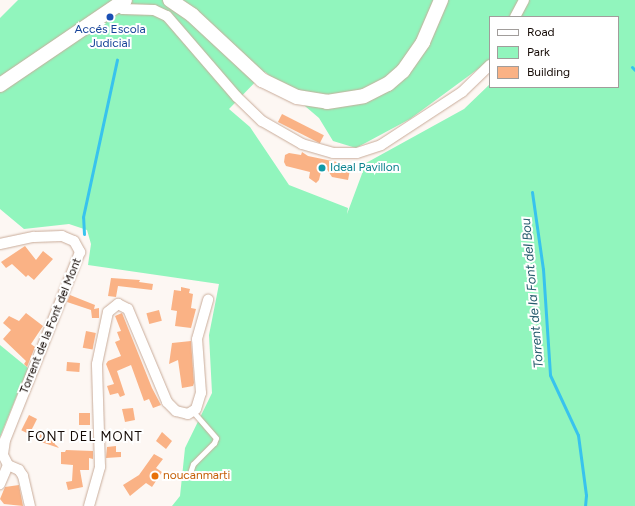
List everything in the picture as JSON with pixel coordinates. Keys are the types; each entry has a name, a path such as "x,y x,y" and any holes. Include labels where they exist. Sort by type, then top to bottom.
{"street":[{"path":"170,0 192,15 262,80 297,97 327,102 364,96 388,84 403,71 423,42 441,0"},
{"path":"516,16 524,0"},
{"path":"0,85 120,2 123,9 154,10 167,16 237,97 262,121 302,144 333,153 357,153 381,145 462,92 489,66"},
{"name":"Torrent de la Font del Mont","path":"0,244 34,237 62,236 74,241 80,252 5,440 4,455 8,465"},
{"path":"90,506 100,467 98,353 106,317 112,307 121,305 128,310 170,406 180,412 194,412 199,404 202,388 198,332 208,300"},
{"path":"0,484 8,465 19,470 23,476 30,506"}],"lane":[{"path":"190,473 193,464 214,443 216,438 194,412"}],"green space":[{"path":"18,0 635,0 635,506 172,506 180,496 185,448 212,393 209,335 219,284 88,265 91,244 87,230 69,224 24,229 0,209 0,18","holes":["489,16 619,16 619,88 489,88 489,85 464,109 366,163 347,214 348,208 289,185 250,127 229,109 265,72 319,118 333,141 356,148 410,119 478,69 489,64"]},
{"path":"0,345 28,368 0,437"}],"building":[{"path":"282,114 324,135 320,143 278,122"},
{"name":"Ideal Pavillon","path":"302,152 308,156 351,165 348,180 332,177 323,163 319,180 316,183 309,178 310,172 286,166 284,162 285,155 289,153 301,155"},
{"path":"25,246 36,260 43,251 53,259 34,280 28,275 26,277 12,264 6,268 1,262"},
{"path":"111,278 140,280 139,282 153,284 152,290 118,286 116,297 108,296"},
{"path":"181,287 190,289 189,293 193,294 191,308 196,309 191,328 175,326 177,311 171,310 174,290 181,291"},
{"path":"70,295 95,305 94,309 99,308 99,318 92,318 91,310 67,302"},
{"path":"159,310 162,321 149,324 146,313"},
{"path":"26,313 43,326 31,344 35,347 27,367 24,364 26,361 3,339 11,330 3,323 9,316 19,321"},
{"path":"122,313 152,388 161,405 153,408 149,399 144,401 131,365 117,371 125,395 120,397 118,393 110,395 107,386 114,384 106,364 108,361 121,356 115,342 120,340 117,332 121,331 115,316"},
{"path":"86,331 96,333 93,350 83,348"},
{"path":"191,341 194,383 193,386 182,388 178,360 169,364 172,343"},
{"path":"67,362 80,363 79,372 66,371"},
{"path":"133,408 135,420 125,422 122,409"},
{"path":"79,413 90,413 90,425 79,425"},
{"path":"29,415 37,419 29,434 21,430"},
{"path":"42,430 59,448 38,441"},
{"path":"162,432 172,441 166,449 156,441"},
{"path":"116,446 116,452 121,452 121,457 106,458 107,447"},
{"path":"66,450 93,451 93,459 89,458 89,470 80,470 83,487 68,490 66,482 72,481 73,465 61,464 61,452 65,452"},
{"path":"154,454 163,459 156,468 162,472 152,487 146,483 130,496 123,485 139,475"},
{"path":"19,485 23,506 4,504 0,499 5,487"}],"waterway":[{"path":"84,234 83,217 117,60"},
{"path":"632,67 635,70"},
{"name":"Torrent de la Font del Bou","path":"532,192 543,269 550,375 578,435 586,495 585,506"}],"place":[{"name":"Accés Escola Judicial","path":"110,17"},
{"name":"Ideal Pavillon","path":"322,168"},
{"name":"noucanmarti","path":"155,476"}],"district":[{"name":"FONT DEL MONT","path":"85,437"}]}
